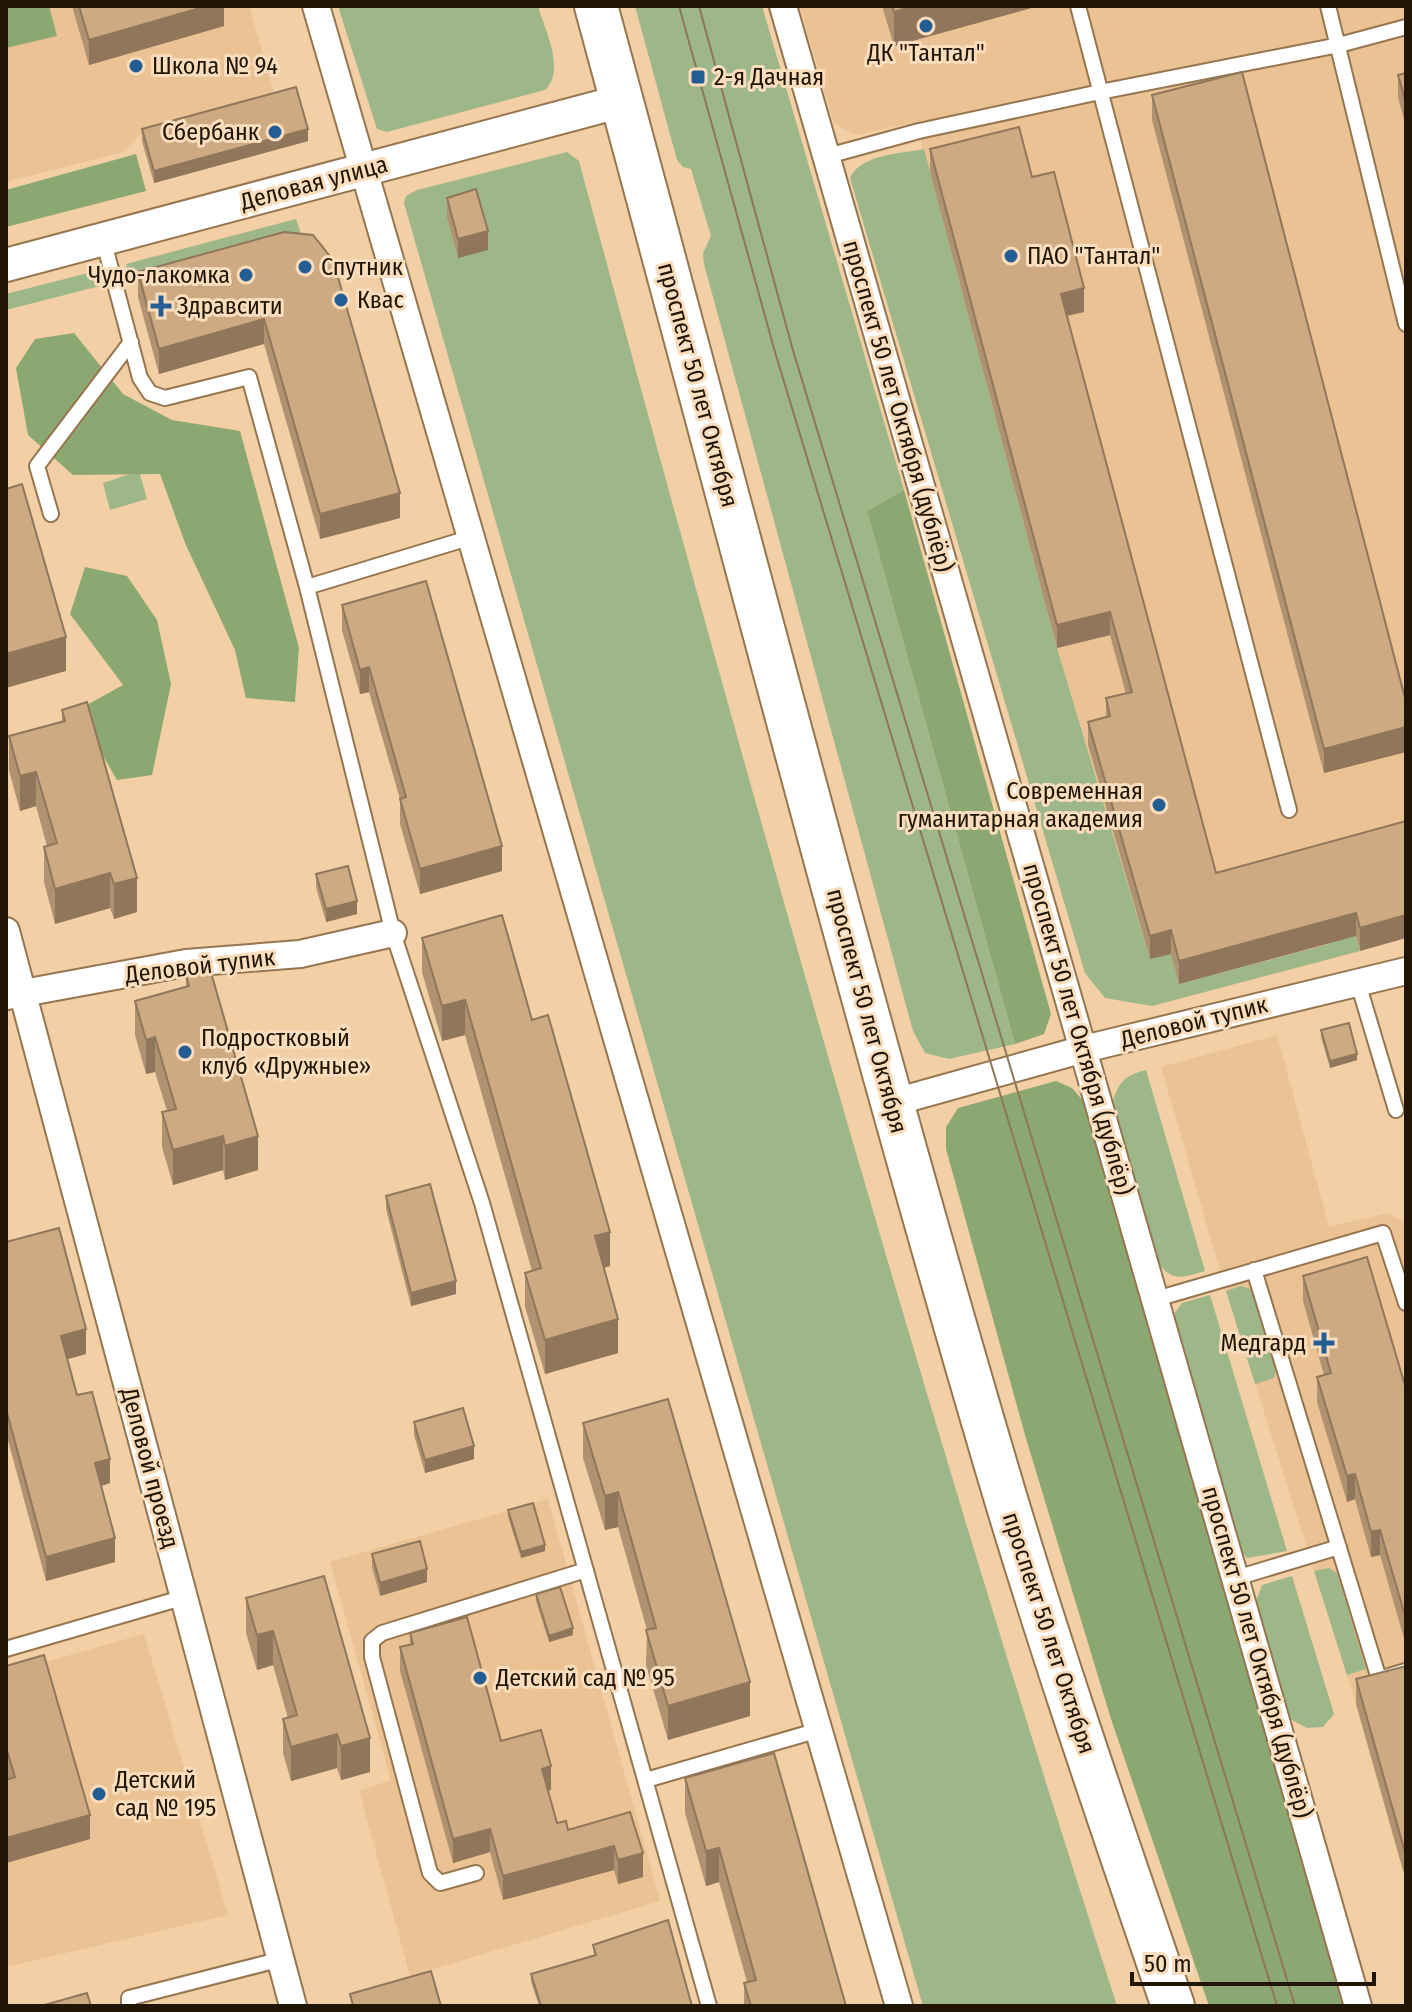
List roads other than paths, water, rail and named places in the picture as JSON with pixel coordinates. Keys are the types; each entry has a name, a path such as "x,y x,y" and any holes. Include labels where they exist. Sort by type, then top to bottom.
{"main road":[{"name":"проспект 50 лет Октября","path":"596,6 891,1103 1000,1479 1080,1734 1173,2006"}],"street":[{"path":"316,6 899,2006"},
{"name":"проспект 50 лет Октября (дублёр)","path":"783,6 1358,2006"},
{"name":"Деловая улица","path":"6,265 622,101"},
{"name":"Деловой проезд","path":"6,931 14,994 185,1597 293,2006"},
{"name":"Деловой тупик","path":"14,994 186,963 300,954 393,933"},
{"name":"Деловой тупик","path":"891,1103 1084,1049 1406,971"}],"lane":[{"path":"1078,6 1289,810"},
{"path":"1328,6 1406,324"},
{"path":"824,157 919,131 1339,45 1406,27"},
{"path":"103,239 140,378 150,393 165,398 249,377 307,587 393,933 482,1203 709,2006"},
{"path":"51,514 37,466 131,342"},
{"path":"307,587 472,537"},
{"path":"1358,983 1396,1110"},
{"path":"1156,1299 1383,1233 1406,1303"},
{"path":"1254,1270 1379,1679 1406,1671"},
{"path":"1236,1578 1339,1547"},
{"path":"476,1873 440,1883 430,1873 372,1657 372,1641 382,1633 586,1570"},
{"path":"6,1649 185,1597"},
{"path":"646,1780 819,1730"},
{"path":"129,2006 129,1998 282,1959"}],"tram line":[{"path":"679,6 775,352 1277,2006"},
{"path":"699,6 792,347 1295,2006"}],"place":[{"name":"ДК \"Тантал\"","path":"926,26"},
{"name":"Школа № 94","path":"136,66"},
{"name":"2-я Дачная","path":"698,77"},
{"name":"Сбербанк","path":"275,132"},
{"name":"ПАО \"Тантал\"","path":"1011,256"},
{"name":"Спутник","path":"305,267"},
{"name":"Чудо-лакомка","path":"246,275"},
{"name":"Квас","path":"341,300"},
{"name":"Здравсити","path":"161,306"},
{"name":"Современная гуманитарная академия","path":"1159,805"},
{"name":"Подростковый клуб «Дружные»","path":"185,1052"},
{"name":"Медгард","path":"1324,1343"},
{"name":"Детский сад № 95","path":"480,1678"},
{"name":"Детский сад № 195","path":"99,1794"}]}
